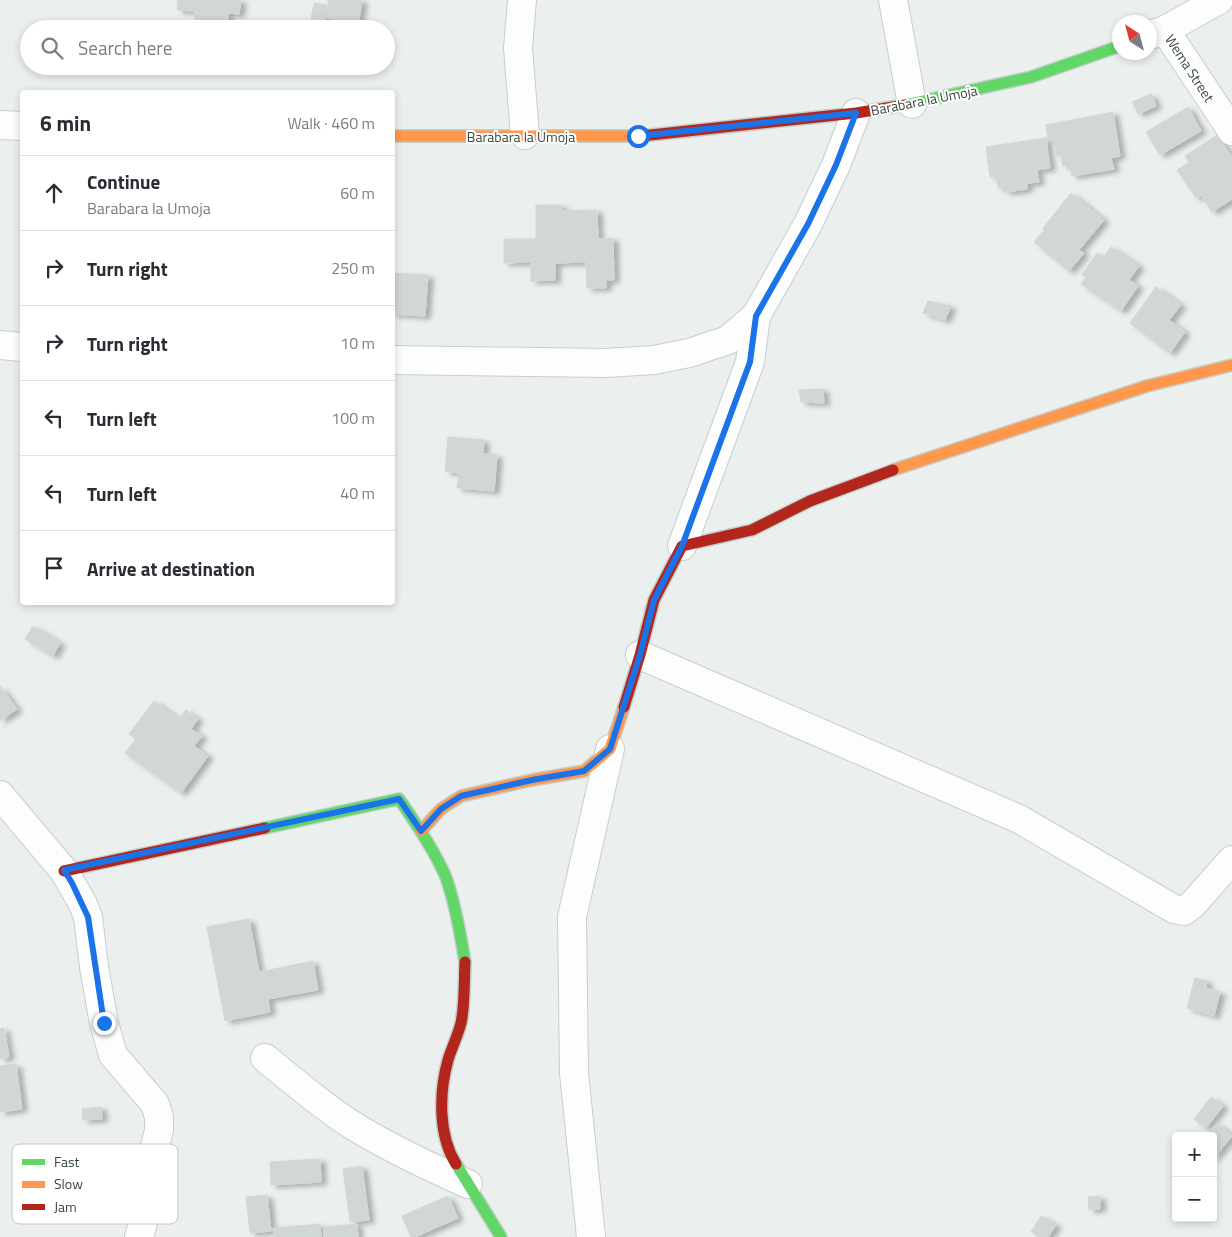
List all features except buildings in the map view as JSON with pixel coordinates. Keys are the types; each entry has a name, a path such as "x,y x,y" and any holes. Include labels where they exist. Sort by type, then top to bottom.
{"street":[{"path":"522,0 518,48 526,135"},
{"path":"893,0 912,104"},
{"path":"1157,33 1219,0"},
{"name":"Wema Street","path":"1157,33 1232,131"},
{"name":"Barabara la Umoja","path":"395,136 638,136 856,113 912,104 1031,77 1112,49"},
{"path":"395,360 606,363 654,360 689,353 728,340 756,316 808,224 836,165 856,113"},
{"path":"0,125 20,126"},
{"path":"591,1237 574,1073 572,917 610,749 640,655 654,600 682,546 750,362 756,316"},
{"path":"0,345 20,347"},
{"path":"682,546 752,530 810,501 876,475 993,436 1147,386 1232,365"},
{"path":"640,655 1019,819 1174,910 1184,911 1193,904 1232,860"},
{"path":"421,831 441,809 461,796 532,780 584,771 610,749"},
{"path":"0,795 64,870 88,917 104,1023 113,1055 155,1104 159,1117 159,1130 156,1144"},
{"path":"64,870 399,799 421,831 444,876 457,920 465,961 461,1022 448,1061 442,1089 444,1126 449,1152 501,1237"},
{"path":"265,1058 318,1100 361,1130 410,1158 468,1184"},
{"path":"139,1237 142,1224"}],"traffic: fast":[{"path":"905,105 1031,77 1112,49"},
{"path":"265,828 399,799 430,845 445,875 454,906 465,962"},
{"path":"456,1164 501,1237"}],"traffic: slow":[{"path":"395,136 641,136"},
{"path":"893,470 1147,386 1232,365"},
{"path":"421,831 441,809 461,796 532,780 584,771 610,749 624,707"}],"traffic: jam":[{"path":"641,136 856,113 905,105"},
{"path":"624,707 654,600 682,546 752,530 810,501 893,470"},
{"path":"64,871 265,828"},
{"path":"456,1164 450,1153 443,1127 442,1099 448,1060 460,1028 464,1001 465,962"}],"route":[{"path":"104,1023 94,968 88,917 64,870 399,799 421,831 441,809 461,796 532,780 584,771 610,749 640,655 654,600 682,546 750,362 756,316 808,224 836,165 856,113 638,136"}]}
